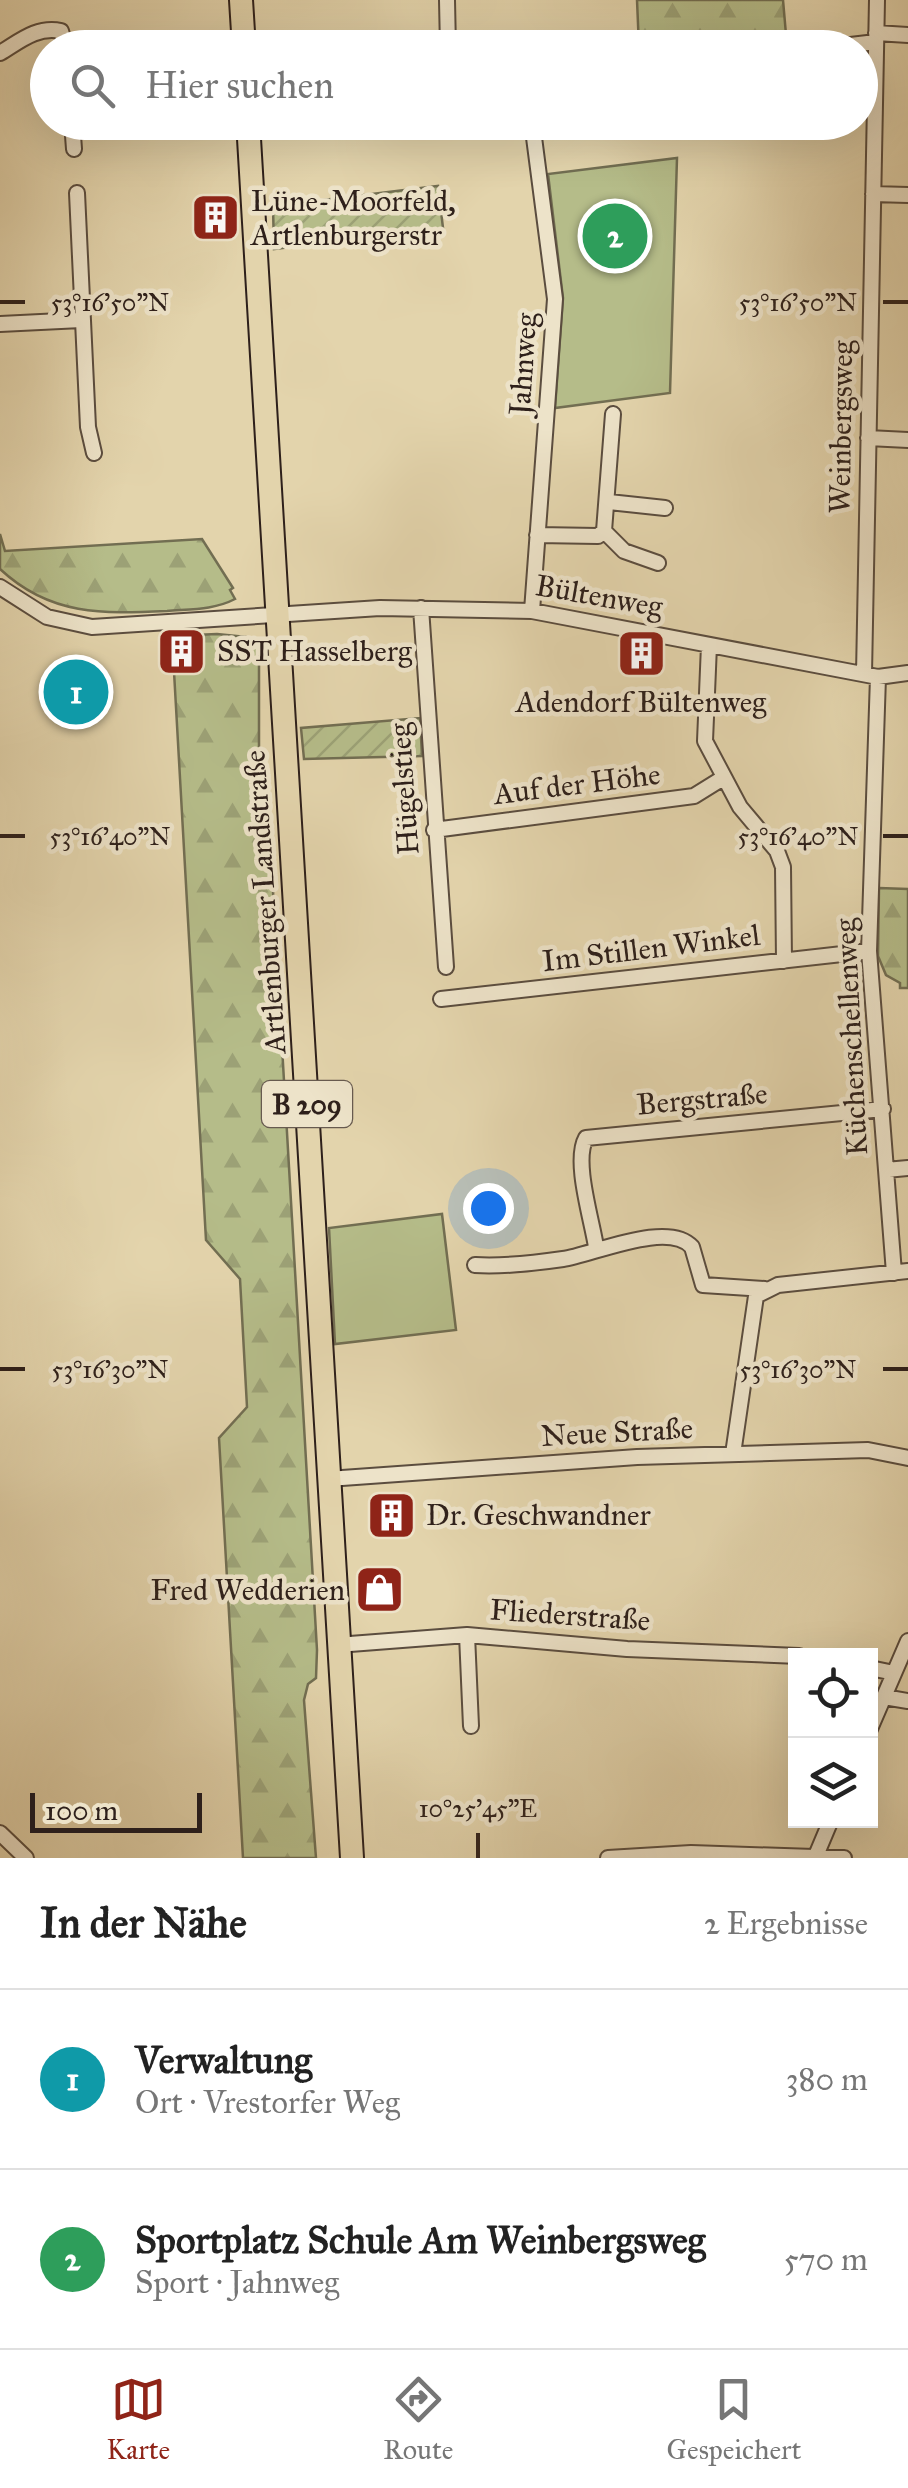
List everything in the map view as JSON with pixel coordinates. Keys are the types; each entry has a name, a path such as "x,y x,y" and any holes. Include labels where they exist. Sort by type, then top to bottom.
{"main road":[{"path":"241,0 243,30"},
{"name":"Artlenburger Landstraße","path":"249,140 352,1858"}],"street":[{"path":"447,0 448,30"},
{"name":"Weinbergsweg","path":"876,30 877,0"},
{"path":"0,54 30,34"},
{"path":"878,37 908,34"},
{"path":"73,140 74,149"},
{"name":"Jahnweg","path":"532,610 555,299 534,140"},
{"name":"Weinbergsweg","path":"871,676 868,438 874,140"},
{"path":"77,193 81,320 88,427 94,453"},
{"path":"873,194 908,195"},
{"path":"0,324 81,320"},
{"path":"538,535 598,536 604,531 613,414"},
{"path":"868,438 908,440"},
{"path":"608,502 665,508"},
{"path":"604,531 625,551 658,562"},
{"name":"Bültenweg","path":"0,587 47,617 92,627 421,608 532,610 871,676 908,673"},
{"name":"Hügelstieg","path":"421,608 446,967"},
{"path":"708,645 705,740 723,778 777,851 783,867 784,960"},
{"name":"Küchenschellenweg","path":"871,676 868,951 886,1170 901,1272"},
{"name":"Auf der Höhe","path":"434,830 694,796 723,778"},
{"name":"Im Stillen Winkel","path":"440,999 868,951"},
{"name":"Bergstraße","path":"596,1247 585,1196 582,1147 586,1138 883,1110"},
{"path":"886,1170 908,1168"},
{"path":"475,1265 568,1258 596,1247 686,1240 703,1284 765,1288 901,1272"},
{"path":"732,1454 751,1307 765,1288"},
{"name":"Neue Straße","path":"328,1479 732,1454 868,1450 908,1458"},
{"path":"466,1635 471,1726"},
{"name":"Fliederstraße","path":"337,1644 466,1635 628,1649 788,1656"},
{"path":"878,1710 908,1641"},
{"path":"878,1670 894,1673"},
{"path":"884,1696 908,1701"},
{"path":"815,1857 828,1828"},
{"path":"0,1833 26,1858"},
{"path":"608,1858 691,1854 844,1858"}],"green space":[{"path":"637,0 783,0 786,30 638,30"},
{"path":"677,158 670,393 555,408 563,298 548,174"},
{"path":"438,186 443,228 274,249 273,206"},
{"path":"0,534 5,551 202,539 233,588 230,590 235,599 202,608 144,612 99,611 58,604 38,596 0,569"},
{"path":"172,636 246,637 259,647 259,760 268,805 317,1650 316,1678 308,1684 304,1700 316,1858 243,1858 219,1438 247,1407 240,1279 206,1240"},
{"path":"420,718 422,756 304,759 301,728"},
{"path":"879,888 908,889 908,988 900,988 900,983 886,975 878,956"},
{"path":"442,1214 456,1330 335,1344 329,1228"}],"place":[{"name":"Lüne-Moorfeld, Artlenburgerstr","path":"216,218"},
{"name":"Sportplatz Schule Am Weinbergsweg","path":"615,236"},
{"name":"SST Hasselberg","path":"182,651"},
{"name":"Adendorf Bültenweg","path":"641,653"},
{"name":"Verwaltung","path":"76,692"},
{"name":"Dr. Geschwandner","path":"391,1515"},
{"name":"Fred Wedderien","path":"380,1590"}]}
